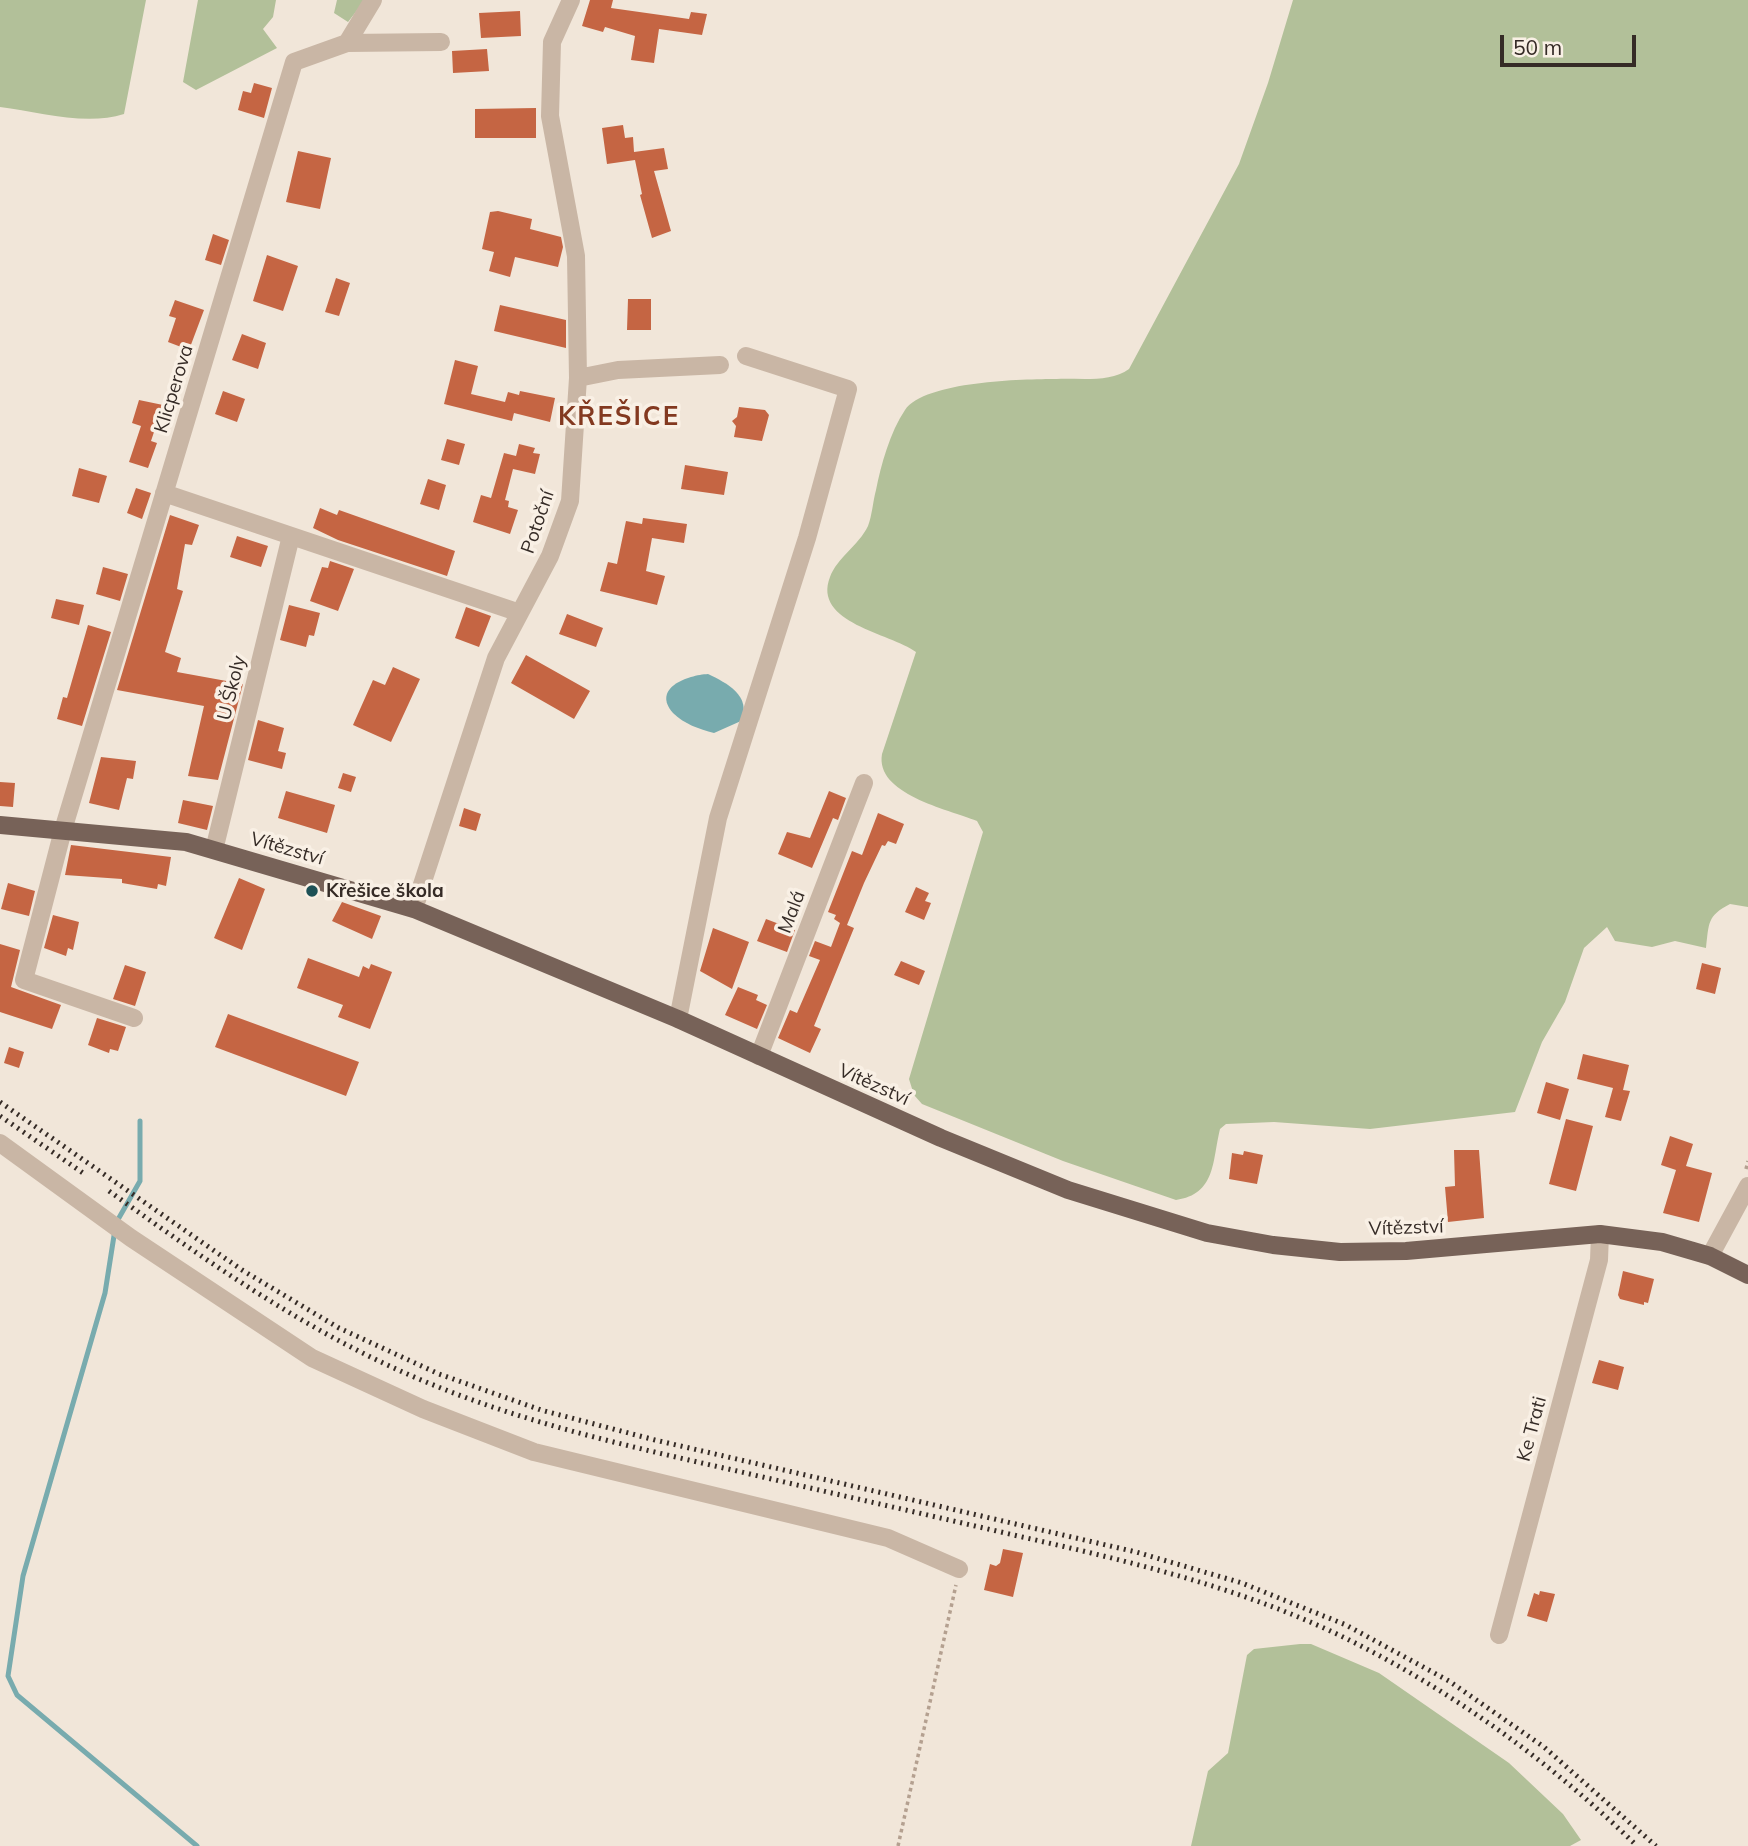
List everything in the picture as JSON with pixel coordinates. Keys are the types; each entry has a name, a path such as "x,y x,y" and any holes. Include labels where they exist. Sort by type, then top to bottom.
{"main road":[{"name":"Vítězství","path":"0,825 186,842 414,909 678,1019 941,1138 1068,1190 1207,1233 1273,1245 1340,1252 1406,1251 1600,1234 1662,1242 1710,1256 1748,1275"}],"street":[{"path":"347,43 373,0"},
{"name":"Potoční","path":"414,909 496,658 550,556 570,501 578,378 576,256 550,116 552,42 571,0"},
{"path":"347,43 441,42"},
{"name":"Klicperova","path":"134,1018 24,980 63,830 294,62 347,43"},
{"path":"678,1019 718,818 807,538 848,389 746,356"},
{"path":"578,378 618,370 720,365"},
{"path":"164,493 520,613"},
{"name":"U Školy","path":"214,850 291,536"},
{"name":"Malá","path":"759,1056 864,783"},
{"path":"0,1143 131,1238 312,1358 423,1409 534,1452 888,1538 959,1569"},
{"path":"1710,1256 1748,1186"},
{"name":"Ke Trati","path":"1499,1634 1600,1260 1600,1234"}],"path":[{"path":"898,1846 959,1569"}],"green space":[{"path":"0,0 146,0 124,114 94,119 46,115 0,107"},
{"path":"198,0 276,0 273,17 263,29 277,48 196,90 183,82"},
{"path":"337,0 365,0 348,22 334,13"},
{"path":"1293,0 1748,0 1748,907 1730,904 1717,912 1710,921 1706,948 1675,941 1652,947 1615,941 1607,927 1584,948 1565,1002 1542,1042 1515,1112 1370,1129 1274,1122 1226,1124 1220,1129 1210,1175 1205,1184 1189,1197 1176,1200 1063,1161 922,1104 914,1095 909,1079 983,832 977,821 916,798 890,780 883,768 882,754 916,652 842,616 832,605 827,593 833,570 868,526 891,438 905,410 916,400 953,387 1022,380 1104,378 1129,369 1239,164 1268,83"},
{"path":"1311,1644 1379,1673 1509,1763 1563,1814 1581,1840 1570,1846 1191,1846 1208,1771 1228,1753 1247,1655 1254,1649"}],"water":[{"path":"708,674 736,692 744,712 741,721 714,733 692,726 677,717 667,704 666,697 669,690 682,680"}],"building":[{"path":"590,0 613,0 611,8 689,19 691,12 707,14 702,35 659,29 654,63 631,60 635,36 605,27 603,32 582,26"},
{"path":"520,11 521,36 481,38 479,13"},
{"path":"487,49 489,71 453,73 452,51"},
{"path":"254,83 272,88 264,118 238,110 243,91 251,93"},
{"path":"536,108 536,138 475,138 475,109"},
{"path":"623,125 625,138 633,137 634,152 664,148 668,169 654,171 671,231 652,238 640,195 642,194 635,160 607,164 602,128"},
{"path":"298,151 331,158 320,209 286,202"},
{"path":"498,211 532,219 530,229 561,237 563,247 558,267 515,257 510,277 489,271 494,252 482,249 490,212"},
{"path":"213,234 229,240 221,265 205,260"},
{"path":"267,255 298,266 283,311 253,301"},
{"path":"336,278 350,283 339,316 325,312"},
{"path":"628,299 651,299 651,330 627,330"},
{"path":"175,300 204,310 189,350 168,342 176,318 169,316"},
{"path":"500,305 566,320 566,348 494,331"},
{"path":"242,334 266,343 258,369 232,360"},
{"path":"455,360 478,366 471,394 505,402 508,392 519,395 520,391 555,398 550,422 514,413 512,421 444,404"},
{"path":"223,391 245,399 237,422 215,414"},
{"path":"139,400 163,405 151,441 157,443 148,468 129,462 141,426 132,423"},
{"path":"739,407 765,410 769,415 762,441 734,437 736,426 732,421 737,417"},
{"path":"447,439 465,444 459,465 441,460"},
{"path":"519,444 535,448 533,453 540,454 535,474 513,469 505,500 509,501 508,507 518,510 510,534 473,522 481,495 491,498 504,453 516,456"},
{"path":"685,465 728,472 724,495 681,489"},
{"path":"79,468 107,476 99,503 72,496"},
{"path":"428,479 446,485 439,510 420,504"},
{"path":"136,488 151,493 142,519 127,513"},
{"path":"320,508 337,515 339,510 455,551 447,576 338,540 313,528"},
{"path":"170,515 199,525 192,545 185,544 177,589 183,591 165,652 181,658 177,672 243,684 218,780 188,776 204,706 117,690"},
{"path":"643,518 687,524 684,543 652,538 646,571 665,576 657,605 600,591 608,562 617,564 626,521 642,524"},
{"path":"237,536 268,546 261,567 230,557"},
{"path":"330,561 354,569 338,611 310,601 322,567 328,568"},
{"path":"103,567 128,574 120,601 96,594"},
{"path":"56,599 84,605 79,625 51,618"},
{"path":"289,605 320,613 314,636 309,635 306,647 280,640"},
{"path":"466,607 491,616 479,647 455,638"},
{"path":"567,614 603,628 596,647 559,634"},
{"path":"88,625 111,632 82,726 57,719 63,697 67,698"},
{"path":"526,655 590,691 574,719 511,683"},
{"path":"393,667 420,679 391,742 353,725 373,680 385,685"},
{"path":"258,720 284,728 278,751 286,753 282,769 248,760"},
{"path":"101,757 136,761 133,779 127,778 119,810 89,803"},
{"path":"343,773 356,777 351,792 338,788"},
{"path":"0,782 15,783 13,807 0,806"},
{"path":"286,791 335,805 327,833 278,818"},
{"path":"829,791 846,798 838,820 833,818 812,868 778,854 787,832 810,838"},
{"path":"183,800 213,806 207,830 178,823"},
{"path":"464,808 481,814 476,831 459,826"},
{"path":"878,813 904,824 896,844 888,841 885,846 882,845 864,883 847,925 854,928 814,1026 821,1029 810,1053 778,1038 790,1010 797,1013 820,960 809,956 815,941 831,947 840,923 834,919 836,915 828,912 852,851 862,855"},
{"path":"71,845 171,857 166,886 158,884 157,889 122,883 122,879 65,875"},
{"path":"239,878 265,889 242,950 214,938"},
{"path":"8,883 35,891 29,916 1,909"},
{"path":"916,887 929,893 925,901 931,903 924,920 905,912"},
{"path":"342,902 381,916 372,939 332,921"},
{"path":"53,915 79,922 73,950 68,948 66,956 44,948"},
{"path":"766,919 795,930 787,952 757,941"},
{"path":"713,928 749,942 732,989 700,971"},
{"path":"0,944 20,950 11,987 61,1005 52,1029 0,1012"},
{"path":"308,958 359,977 363,966 369,969 371,964 392,972 370,1029 338,1017 343,1005 297,988"},
{"path":"901,961 925,971 919,985 894,975"},
{"path":"1702,963 1721,968 1715,994 1696,989"},
{"path":"125,965 146,972 135,1006 113,999"},
{"path":"738,987 758,995 756,1000 767,1005 757,1029 725,1015"},
{"path":"228,1014 359,1062 346,1096 215,1047"},
{"path":"97,1018 126,1027 118,1051 110,1049 109,1053 88,1045"},
{"path":"9,1047 24,1052 19,1068 4,1063"},
{"path":"1583,1054 1629,1065 1623,1090 1630,1091 1621,1121 1605,1117 1613,1088 1577,1079"},
{"path":"1546,1082 1569,1089 1560,1120 1537,1113"},
{"path":"1566,1119 1593,1126 1576,1191 1549,1184"},
{"path":"1670,1136 1693,1144 1686,1166 1712,1173 1699,1222 1663,1213 1676,1170 1661,1165"},
{"path":"1454,1150 1479,1150 1484,1218 1448,1222 1445,1187 1455,1186"},
{"path":"1244,1151 1263,1155 1257,1184 1229,1179 1232,1153 1243,1155"},
{"path":"1623,1271 1654,1279 1648,1303 1644,1302 1644,1305 1620,1299 1618,1295"},
{"path":"1599,1360 1624,1367 1618,1390 1592,1383"},
{"path":"1003,1549 1023,1553 1013,1597 984,1590 990,1564 996,1566 1000,1563"},
{"path":"1540,1591 1555,1594 1547,1622 1527,1616 1534,1593 1539,1595"}],"waterway":[{"path":"140,1121 140,1181 116,1223 105,1293 23,1576 8,1676 17,1695 197,1846"}],"railway":[{"path":"0,1102 242,1270 339,1328 439,1374 541,1410 655,1440 1136,1552 1242,1583 1346,1625 1449,1681 1544,1747 1656,1846"},
{"path":"0,1116 86,1175"},
{"path":"109,1191 226,1273 307,1323 392,1367 472,1400 509,1413 623,1444 1142,1566 1223,1589 1302,1619 1341,1636 1421,1679 1498,1729 1570,1785 1637,1846"}],"place":[{"name":"Křešice škola","path":"312,891"}],"district":[{"name":"KŘEŠICE","path":"619,417"}]}
